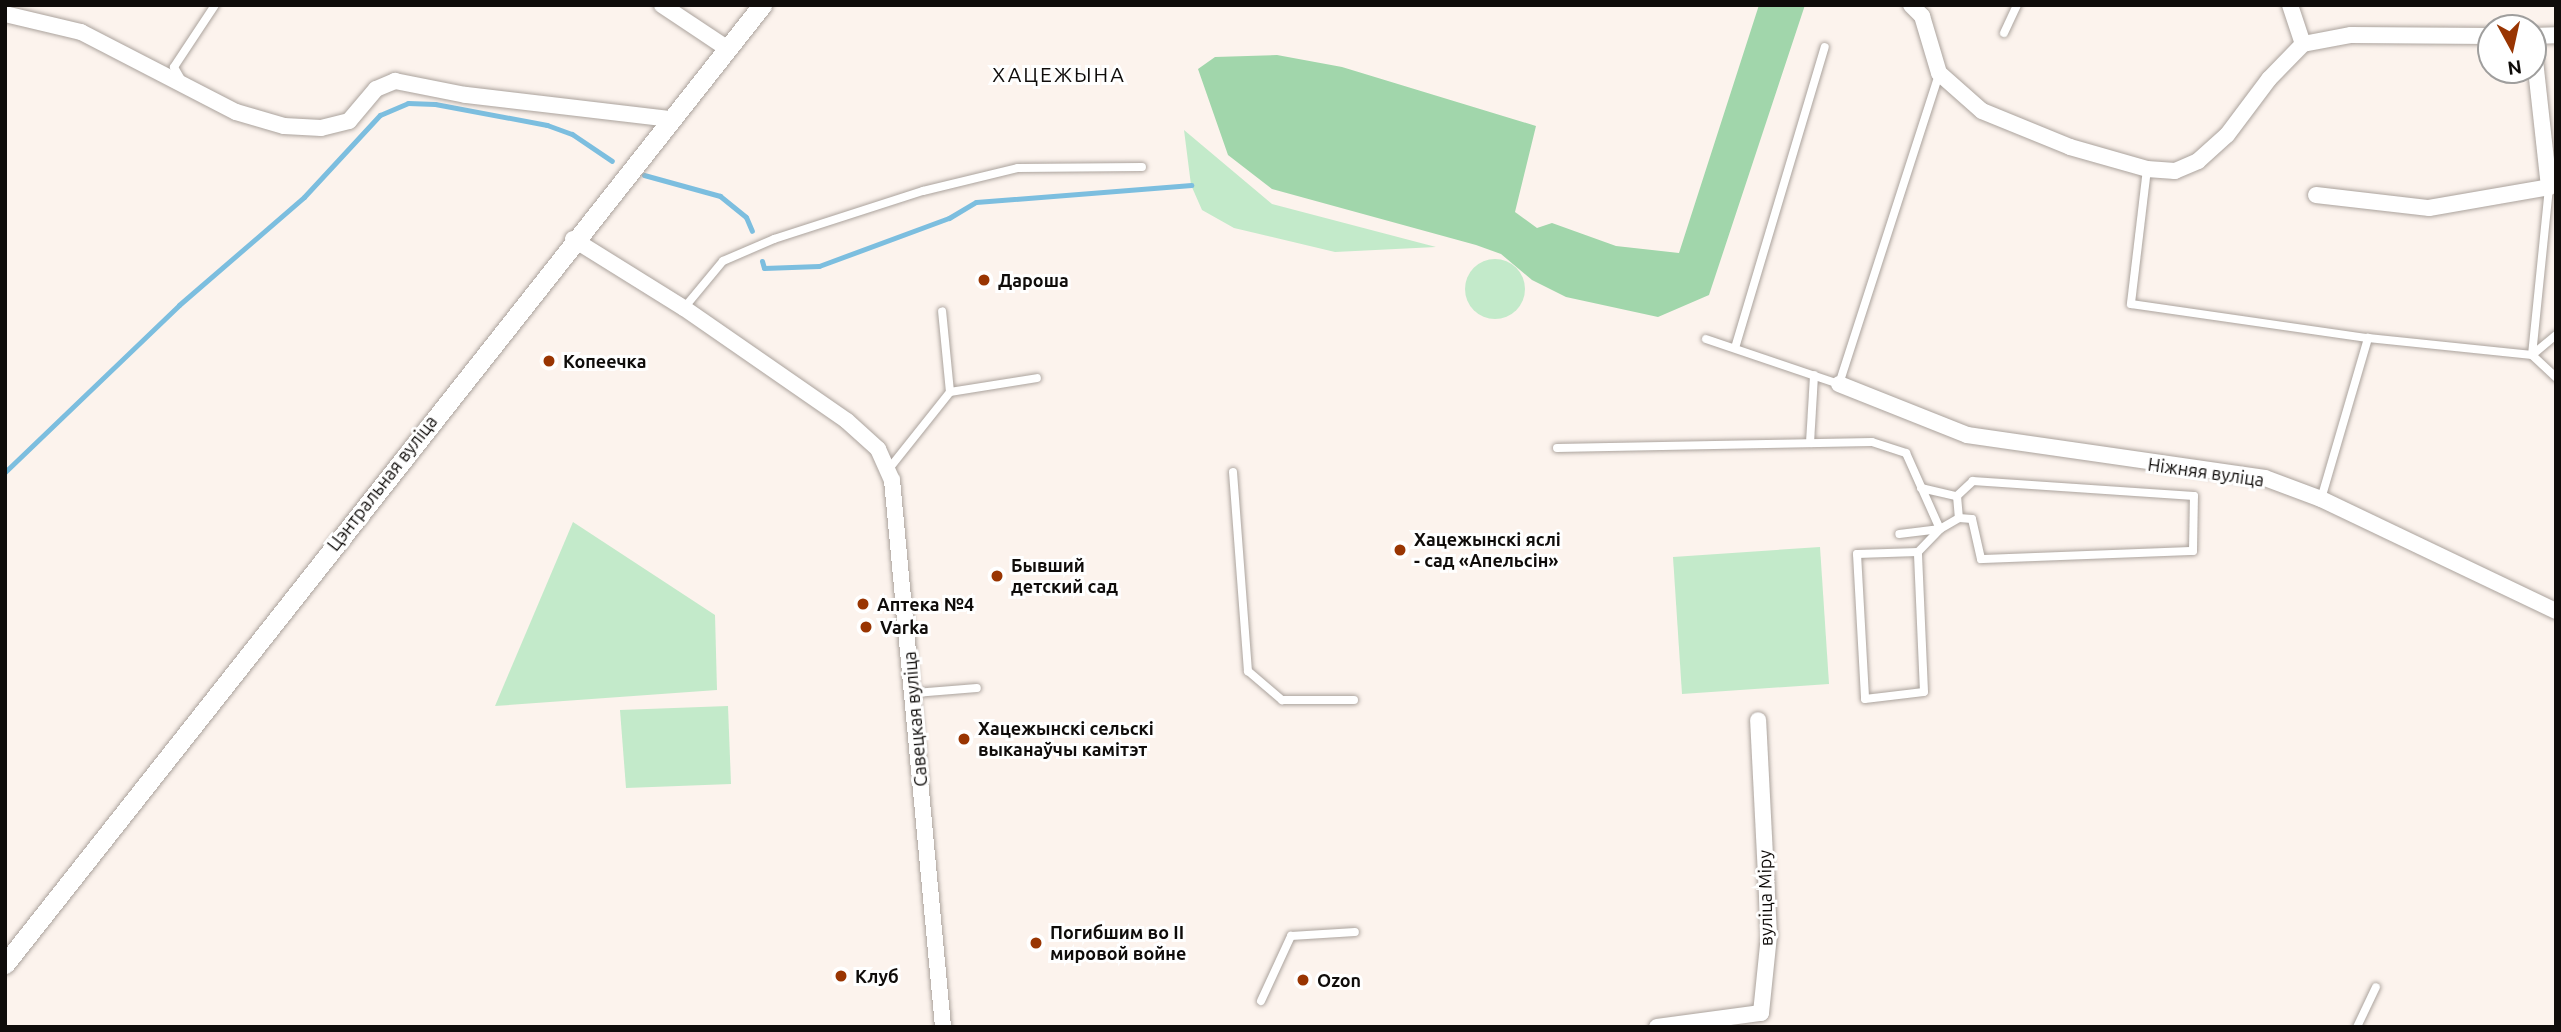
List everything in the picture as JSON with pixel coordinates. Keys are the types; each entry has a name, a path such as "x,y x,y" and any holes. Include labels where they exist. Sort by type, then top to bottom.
{"street":[{"path":"662,5 728,49"},
{"name":"Цэнтральная вуліца","path":"5,964 573,239 762,5"},
{"path":"2290,5 2303,44"},
{"path":"1919,9 1939,73 1982,111 2070,147 2147,169 2175,171 2198,161 2227,135 2269,79 2303,44 2351,36 2477,36"},
{"path":"5,14 81,32 236,112 284,126 321,128 349,121 376,89 395,81 466,95 670,119"},
{"path":"2316,195 2429,208 2549,187 2538,84"},
{"name":"Савецкая вуліца","path":"573,239 684,308 848,421 878,449 888,470 915,693 943,1027"},
{"name":"Ніжняя вуліца","path":"1839,384 1967,435 2265,478 2321,499 2556,611"},
{"name":"вуліца Міру","path":"1657,1027 1761,1013 1769,935 1758,720"}],"lane":[{"path":"186,87 174,67 215,5"},
{"path":"2004,33 2017,5"},
{"path":"1735,348 1825,47"},
{"path":"1706,339 1839,384 1939,73"},
{"path":"684,308 723,261 774,239 923,191 1018,168 1142,167"},
{"path":"2147,169 2131,304 2368,338 2532,355 2556,377"},
{"path":"2532,355 2549,187"},
{"path":"942,311 950,392"},
{"path":"2532,355 2556,335"},
{"path":"2321,499 2368,338"},
{"path":"1810,443 1814,375"},
{"path":"888,470 950,392 1037,378"},
{"path":"1557,448 1872,442 1906,453 1940,529"},
{"path":"1233,472 1248,671 1282,700 1354,700"},
{"path":"1918,552 1924,692 1865,699 1857,554 1918,552 1940,529 1959,518 1972,519 1981,559 2193,551 2194,496 1973,481 1957,496"},
{"path":"1921,488 1957,496"},
{"path":"1957,496 1959,518"},
{"path":"1899,534 1940,529"},
{"path":"915,693 978,688"},
{"path":"1261,1001 1291,936 1355,932"},
{"path":"2357,1027 2376,987"}],"green space":[{"path":"1759,5 1805,5 1709,295 1658,317 1566,297 1532,280 1501,254 1476,245 1272,189 1228,155 1198,69 1215,57 1277,55 1342,67 1536,126 1515,212 1537,228 1552,223 1616,246 1679,253"},
{"path":"1184,130 1272,204 1436,247 1335,252 1234,228 1202,210 1191,185"},
{"path":"1489,259 1501,259 1520,272 1525,289 1523,301 1512,314 1501,319 1489,319 1470,306 1465,295 1465,283 1478,264"},
{"path":"573,522 715,615 717,690 495,706"},
{"path":"1820,547 1829,684 1682,694 1673,557"},
{"path":"728,706 731,784 626,788 620,710"}],"waterway":[{"path":"5,472 179,305 304,197 380,115 408,103 435,104 547,125 572,134 612,161"},
{"path":"644,175 720,196 746,217 752,231"},
{"path":"762,261 764,268 819,266 949,218 976,202 1191,185"}],"place":[{"name":"Дароша","path":"984,280"},
{"name":"Копеечка","path":"549,361"},
{"name":"Хацежынскі яслі - сад «Апельсін»","path":"1400,550"},
{"name":"Бывший детский сад","path":"997,576"},
{"name":"Аптека №4","path":"863,604"},
{"name":"Varka","path":"866,627"},
{"name":"Хацежынскі сельскі выканаўчы камітэт","path":"964,739"},
{"name":"Погибшим во II мировой войне","path":"1036,943"},
{"name":"Клуб","path":"841,976"},
{"name":"Ozon","path":"1303,980"}],"district":[{"name":"ХАЦЕЖЫНА","path":"1059,74"}]}
